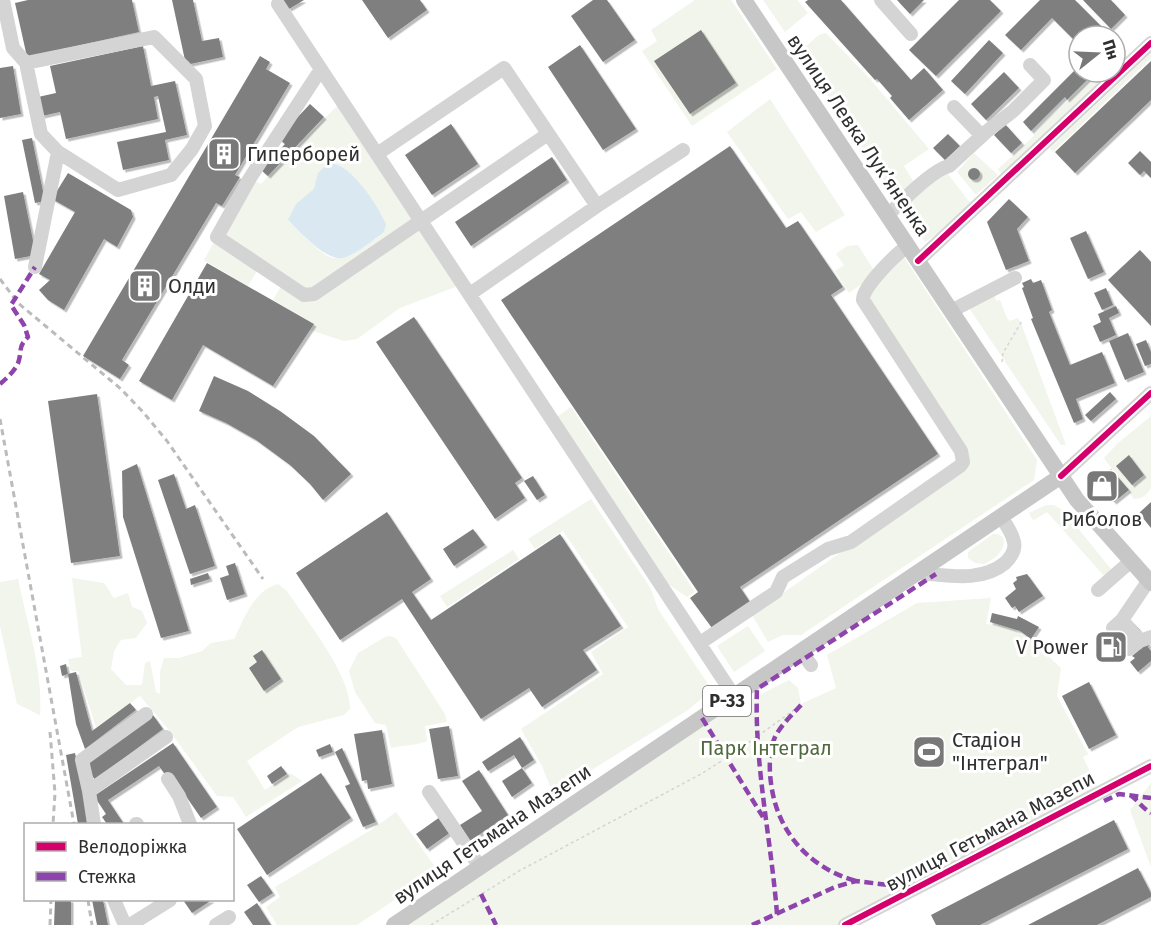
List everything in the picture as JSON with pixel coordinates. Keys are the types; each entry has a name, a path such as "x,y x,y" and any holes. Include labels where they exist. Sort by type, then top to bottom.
{"main road":[{"name":"вулиця Левка Лукʼяненка","path":"744,0 1077,500 1150,582"},
{"name":"вулиця Гетьмана Мазепи","path":"394,925 734,696 806,658 918,573 1061,476"}],"street":[{"path":"4,0 13,48 26,63 41,134 58,152 118,190 171,175 192,148 205,126 196,79 154,37 26,63"},
{"path":"881,0 911,34"},
{"path":"278,4 734,696"},
{"path":"918,261 1151,43"},
{"path":"888,215 920,185 944,167 949,166 1013,111 1044,80 1030,65"},
{"path":"377,154 504,68 597,206"},
{"path":"321,69 250,178 217,237 304,295 314,294 548,134"},
{"path":"954,107 982,136"},
{"path":"470,294 683,150"},
{"path":"35,267 58,152"},
{"path":"700,644 776,592 783,577 828,549 851,542 957,471 963,462 961,451 862,300 864,291 900,251 908,246"},
{"path":"951,311 1015,278"},
{"path":"1061,476 1151,393"},
{"path":"918,573 970,576 994,570 1003,564 1014,550 1014,542 1001,516"},
{"path":"1098,590 1131,561"},
{"path":"1145,639 1122,620 1150,582"},
{"path":"94,823 82,760 146,714"},
{"path":"89,791 166,737"},
{"name":"вулиця Гетьмана Мазепи","path":"846,925 1151,766"},
{"path":"168,779 179,796 189,823"},
{"path":"429,792 480,867"},
{"path":"114,901 125,925"},
{"path":"130,925 168,901"},
{"path":"216,925 229,917"}],"path":[{"path":"1002,362 1003,353 1022,321"},
{"path":"431,925 519,871 701,774 801,705"}],"green space":[{"path":"695,0 731,0 777,69 692,126 642,51 657,41 651,30"},
{"path":"763,0 797,0 808,13 785,32"},
{"path":"826,33 870,79 929,149 904,166 915,184 896,200 799,52 819,35"},
{"path":"1151,53 1151,58 1127,81 1127,76"},
{"path":"1086,84 1099,84 1001,174 998,169 1034,136 1033,133"},
{"path":"1118,84 1124,84 1053,152 1050,148"},
{"path":"770,99 845,215 816,232 801,212 788,219 727,132"},
{"path":"342,101 463,284 400,308 357,339 344,341 310,330 313,323 273,300 284,281 260,266 248,286 204,260 250,178 261,184","holes":["353,176 384,219 384,232 352,253 339,258 328,256 288,221"]},
{"path":"974,153 998,175 976,195 957,172"},
{"path":"945,170 970,203 937,234 925,242 902,209"},
{"path":"858,245 876,274 849,293 835,271 844,265 836,254 847,246"},
{"path":"900,251 1037,460 1034,480 801,635 783,635 768,642 752,615 956,471 962,462 863,303"},
{"path":"994,293 996,301 1000,300 1007,318 1010,321 1018,318 1021,323 1066,445 1061,445 965,302"},
{"path":"571,407 695,592 687,597 665,582 555,418"},
{"path":"1151,416 1151,488 1144,496 1134,499 1104,458 1118,443"},
{"path":"591,499 651,589 658,609 712,690 688,710 553,794 542,766 521,729 603,674 591,652 628,627 563,531 535,549 528,539"},
{"path":"1046,505 1054,505 1064,511 1111,569 1105,577 1047,512 1032,519 1029,513"},
{"path":"993,534 1003,537 1004,542 1002,550 996,557 984,564 975,563 968,558 968,552"},
{"path":"513,550 519,559 447,607 440,596"},
{"path":"72,578 104,583 114,598 128,593 132,607 142,611 147,623 136,638 121,640 114,651 111,669 126,685 142,685 145,663 150,661 156,692 160,694 160,672 164,658 179,658 202,651 211,643 234,639 256,599 262,592 278,584 287,591 336,664 348,695 350,709 344,715 298,727 247,761 265,790 290,773 302,781 246,817 233,797 217,796 169,730 140,696 96,727 78,671 71,671 68,659 82,657"},
{"path":"18,579 37,664 40,715 17,704 0,626 0,582"},
{"name":"Парк Інтеграл","path":"991,598 986,624 1020,633 1036,644 1061,668 1057,696 1088,754 1083,757 1100,792 845,925 406,925 705,723 789,680 798,688 801,704 836,688 827,655 917,603"},
{"path":"748,626 765,651 734,672 717,646"},
{"path":"390,636 396,638 445,714 447,722 425,726 427,741 391,748 386,725 375,723 355,692 349,671 358,653"},
{"path":"1151,783 1151,867 1130,810"},
{"path":"396,812 438,871 357,925 277,925 266,907 280,897 275,887 371,830"}],"shaded area":[{"path":"329,163 346,170 355,178 377,207 386,224 384,232 379,236 356,252 342,258 328,255 288,220 296,204 314,189 318,173"}],"building":[{"path":"28,0 132,0 139,32 27,57 15,3"},
{"path":"172,0 193,0 202,41 219,38 223,57 186,65"},
{"path":"283,0 304,0 289,9"},
{"path":"362,0 420,0 427,10 388,38"},
{"path":"593,0 607,0 635,40 603,62 571,16"},
{"path":"808,0 841,0 911,80 924,68 943,90 909,120 890,98 892,96 805,2"},
{"path":"897,0 924,0 910,14"},
{"path":"959,0 990,0 1001,11 936,76 909,50"},
{"path":"1040,0 1075,0 1099,24 1067,24 1067,33 1052,18 1021,50 1005,35"},
{"path":"1083,0 1111,0 1125,15 1116,24 1106,24"},
{"path":"701,30 736,83 690,114 654,61"},
{"path":"989,40 1003,53 965,94 951,81"},
{"path":"580,45 636,129 603,150 548,67"},
{"path":"143,46 151,86 175,81 187,135 165,140 169,160 123,170 117,142 166,132 158,96 154,97 158,119 66,139 60,112 42,116 38,97 56,93 50,66"},
{"path":"260,56 270,62 266,69 290,83 235,175 240,177 222,206 216,203 122,360 129,365 120,379 83,356"},
{"path":"1151,61 1151,100 1075,173 1055,152"},
{"path":"13,66 21,114 0,118 0,68"},
{"path":"1004,72 1019,88 986,120 971,104"},
{"path":"1067,78 1067,84 1083,84 1067,100 1065,97 1031,131 1023,122"},
{"path":"310,104 324,117 268,176 261,170 285,144 278,138"},
{"path":"451,124 478,164 432,195 405,155"},
{"path":"1005,124 1022,143 1011,153 994,135"},
{"path":"948,134 960,146 945,160 933,148"},
{"path":"32,138 45,201 35,203 22,140"},
{"path":"730,146 786,228 798,221 843,287 831,295 938,454 740,587 750,602 712,628 690,598 698,592 501,300"},
{"path":"1140,151 1151,162 1151,178 1144,171 1140,175 1128,163"},
{"path":"552,157 567,180 471,246 455,222"},
{"path":"976,168 979,169 979,179 972,180 969,179 968,172 969,169"},
{"path":"68,173 131,210 133,217 117,247 104,239 64,310 48,300 39,290 50,280 39,274 75,212 52,199"},
{"path":"23,192 36,255 15,259 4,196"},
{"path":"1009,199 1028,217 1017,229 1029,261 1006,270 987,222"},
{"path":"1086,231 1104,272 1088,279 1070,238"},
{"path":"1140,250 1151,262 1151,326 1108,280"},
{"path":"207,263 314,324 273,386 203,345 172,400 139,381"},
{"path":"1031,279 1033,283 1041,280 1052,310 1049,312 1070,365 1102,352 1115,383 1076,399 1083,419 1074,423 1031,319 1033,318 1022,283"},
{"path":"1106,288 1113,305 1102,310 1094,293"},
{"path":"1116,306 1119,313 1109,318 1116,335 1100,342 1093,326 1101,322 1098,314"},
{"path":"414,317 522,478 515,483 525,498 495,519 376,342"},
{"path":"1128,333 1144,372 1125,380 1109,341"},
{"path":"1146,340 1151,352 1151,364 1145,366 1136,344"},
{"path":"214,376 248,391 280,411 314,436 351,474 323,500 290,465 256,440 199,411"},
{"path":"1110,392 1116,399 1091,421 1085,415"},
{"path":"97,394 120,556 71,563 48,401"},
{"path":"1129,455 1144,475 1132,485 1116,466"},
{"path":"137,464 189,631 161,638 123,517 122,471"},
{"path":"1111,469 1129,490 1114,502 1096,482"},
{"path":"174,474 186,509 195,505 215,566 190,574 158,480"},
{"path":"533,476 545,495 537,500 524,481"},
{"path":"1151,502 1151,528 1139,513"},
{"path":"387,512 431,579 412,592 431,620 560,534 621,626 583,650 597,670 542,707 529,688 481,719 402,599 340,640 296,573"},
{"path":"473,529 485,545 454,566 443,549"},
{"path":"235,563 245,594 227,600 220,578 229,575 226,566"},
{"path":"208,573 210,579 191,585 190,579"},
{"path":"1027,574 1043,596 1019,612 1015,606 1012,608 1005,598 1016,589 1013,583 1017,580 1016,577"},
{"path":"992,613 1017,619 1018,616 1039,627 1031,639 1020,631 990,622"},
{"path":"1132,622 1140,630 1118,649 1120,651 1111,660 1099,647"},
{"path":"1148,643 1151,661 1138,672 1130,662 1135,658 1132,656 1138,651 1137,649"},
{"path":"262,650 281,679 264,691 249,668 257,662 253,656"},
{"path":"66,664 68,674 62,676 60,666"},
{"path":"76,672 92,731 130,703 136,710 85,749 76,724 68,674"},
{"path":"1089,682 1116,735 1089,749 1062,696"},
{"path":"153,715 163,729 95,780 84,763 101,754"},
{"path":"449,726 458,776 438,779 429,729"},
{"path":"382,730 392,784 368,789 367,780 362,781 354,734"},
{"path":"520,737 534,760 522,768 514,755 488,771 482,762"},
{"path":"173,743 217,807 201,818 170,773 166,776 159,766 108,800 123,823 106,823 102,817 106,814 94,796"},
{"path":"330,744 333,752 319,757 316,750"},
{"path":"342,748 376,822 363,827 345,786 350,784 335,752"},
{"path":"75,753 89,823 78,823 66,755"},
{"path":"281,766 287,774 272,784 267,776"},
{"path":"522,768 532,783 512,797 502,781"},
{"path":"479,770 508,815 470,841 460,825 482,811 462,781"},
{"path":"321,773 351,818 267,875 237,829"},
{"path":"440,817 451,832 427,849 416,834"},
{"path":"1114,820 1128,849 980,925 936,925 931,915"},
{"path":"1138,868 1151,897 1097,925 1028,925"},
{"path":"261,876 273,893 259,902 247,885"},
{"path":"55,901 71,901 71,925 54,925"},
{"path":"92,901 103,901 108,925 97,925"},
{"path":"184,901 210,901 192,913"},
{"path":"257,903 271,925 253,925 244,912"}],"railway":[{"path":"0,279 18,303 121,389 143,412 167,441 263,579"},
{"path":"0,419 74,823"},
{"path":"50,732 55,793 53,823"},
{"path":"50,925 51,901"},
{"path":"88,901 92,925"}],"marked path":[{"path":"0,384 16,367 22,346 28,337 24,325 11,305 35,267"},
{"path":"777,914 760,773 757,689 936,574"},
{"path":"801,705 780,728 773,742 770,772 774,801 780,817 798,846 824,867 856,881"},
{"path":"702,718 763,817"},
{"path":"1104,801 1119,794 1151,798"},
{"path":"1130,795 1151,813"},
{"path":"752,925 835,887 856,881 913,888"},
{"path":"481,894 496,925"}],"cycle path":[{"path":"918,261 1151,43"},
{"path":"1061,476 1151,393"},
{"path":"845,925 1151,766"}],"place":[{"name":"Гиперборей","path":"224,154"},
{"name":"Олди","path":"145,286"},
{"name":"Риболов","path":"1102,486"},
{"name":"V Power","path":"1111,647"},
{"name":"Стадіон \"Інтеграл\"","path":"929,752"}]}
